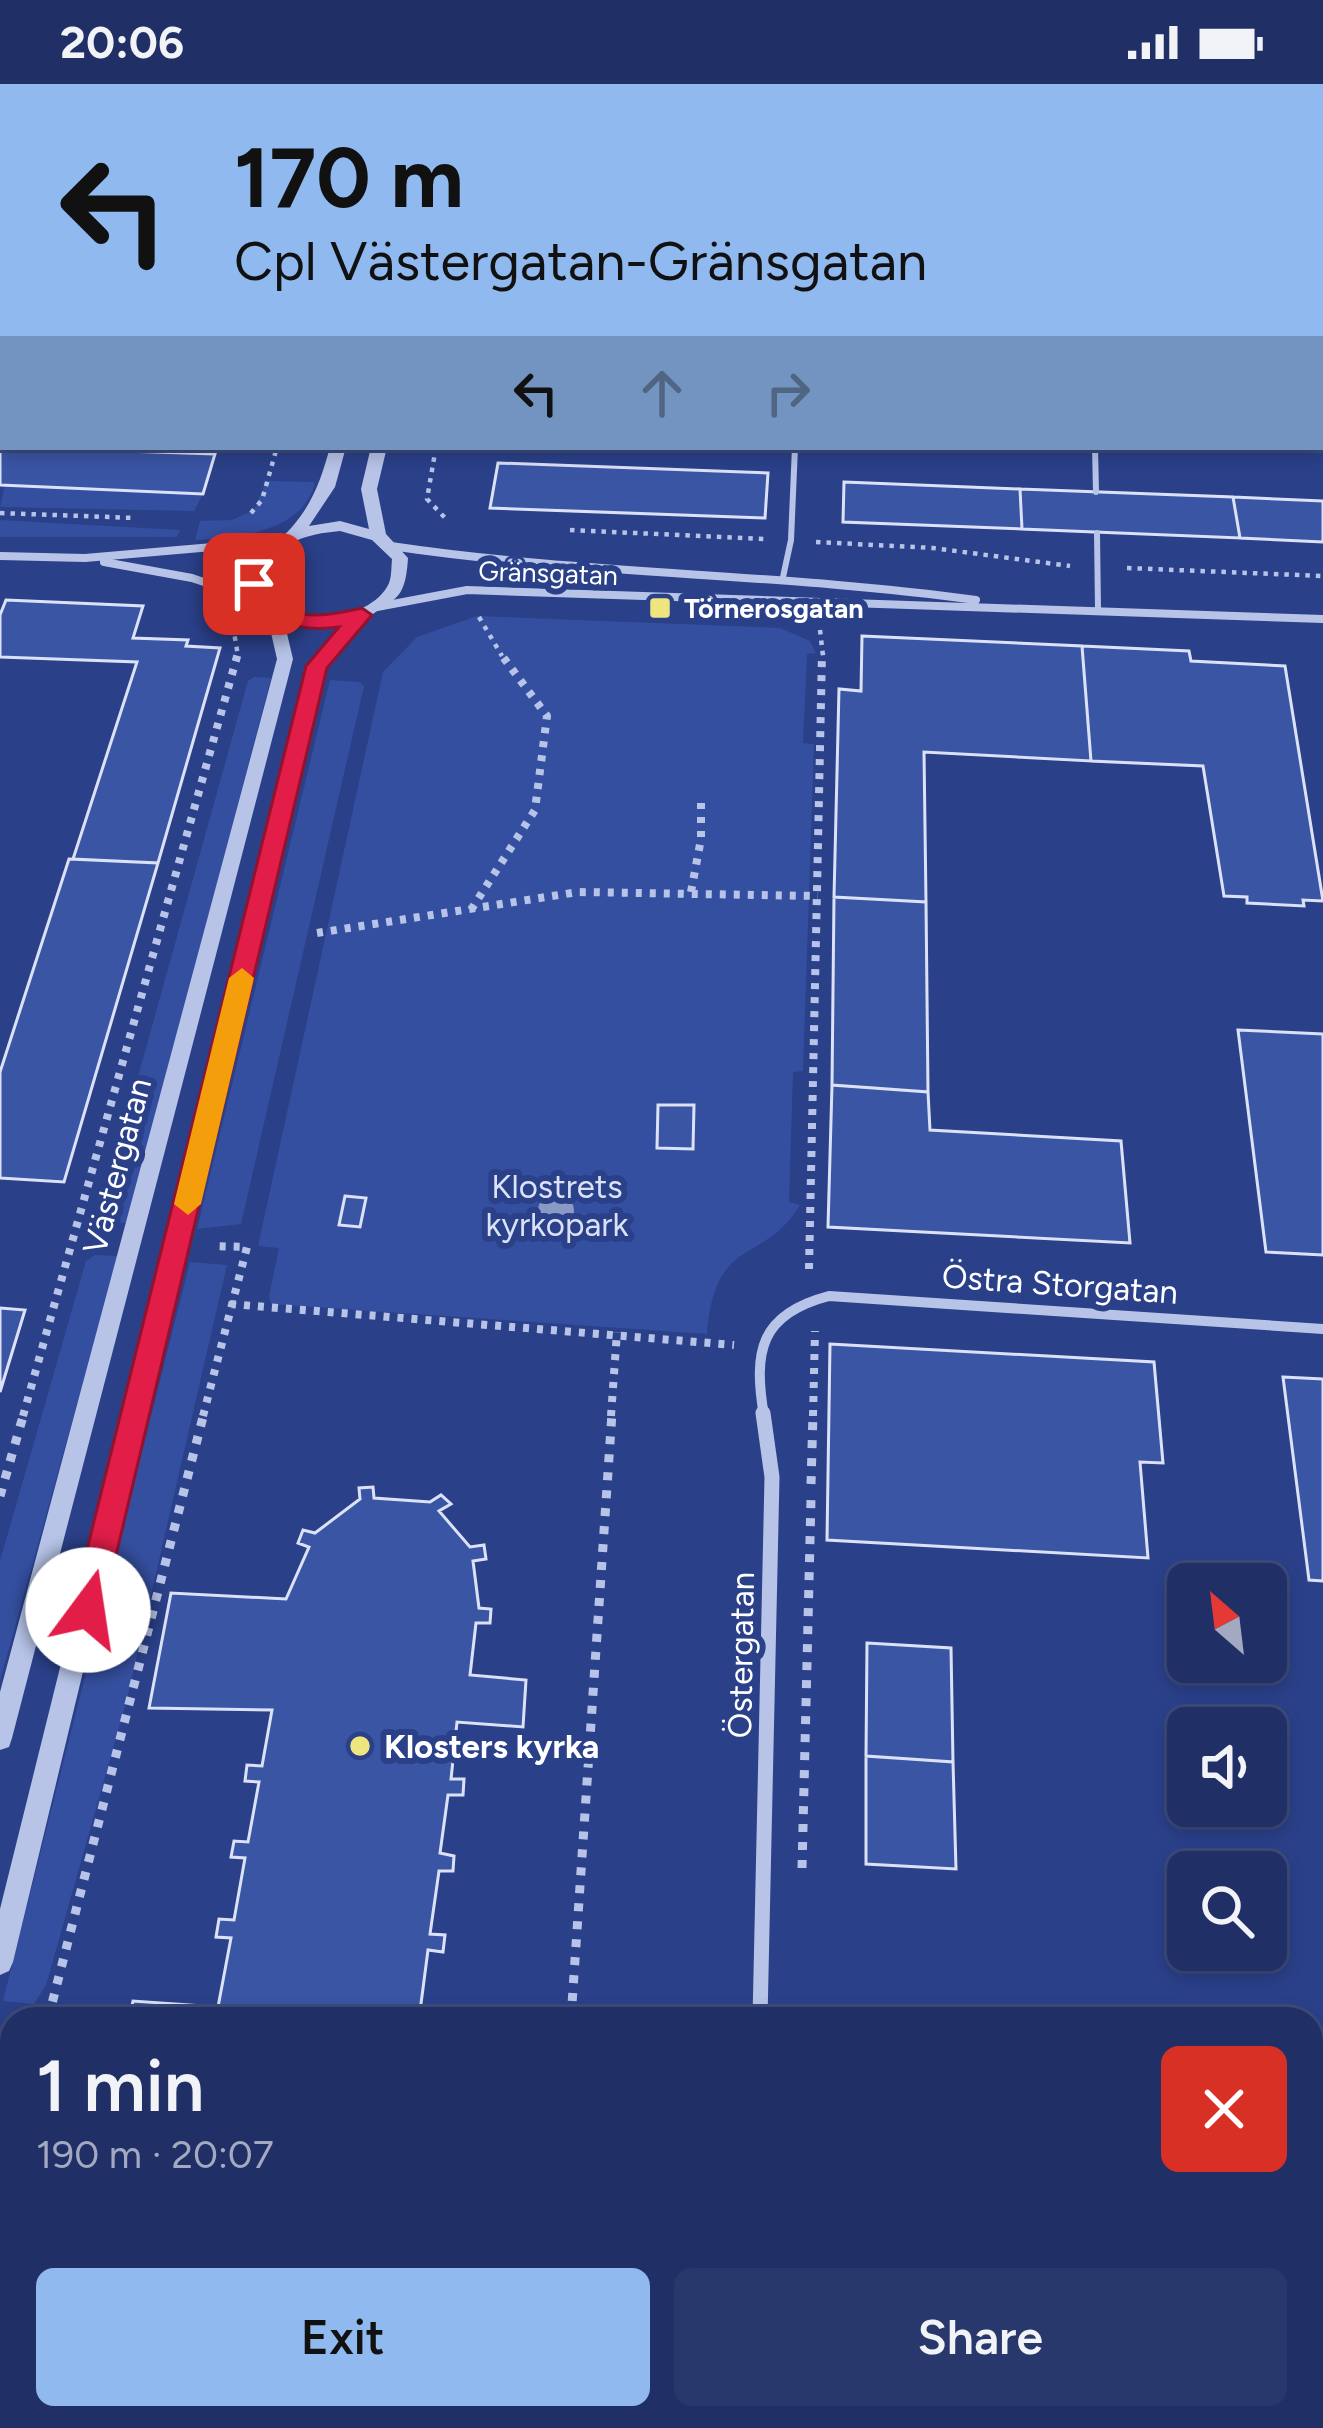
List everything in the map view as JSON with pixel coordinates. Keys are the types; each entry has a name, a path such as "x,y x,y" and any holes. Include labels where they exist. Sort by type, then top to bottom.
{"street":[{"path":"269,606 254,575 266,552 288,537 327,488 337,450"},
{"path":"0,1962 316,666 400,582 400,558 385,541 369,489 379,450"},
{"path":"0,556 85,558 288,537 340,526 385,541"},
{"name":"Gränsgatan","path":"385,541 480,561 873,583 1006,605"},
{"path":"85,558 192,578 316,622 369,611"},
{"name":"Gränsgatan","path":"369,611 467,590 819,605 1006,605 1323,620"},
{"name":"Västergatan","path":"0,1738 285,659 269,606"},
{"name":"Östra Storgatan","path":"762,1349 775,1319 794,1305 829,1296 1323,1329"},
{"name":"Östergatan","path":"760,2007 772,1469 760,1373 762,1349"}],"lane":[{"path":"783,577 791,540 795,450"},
{"path":"1095,450 1096,492"},
{"path":"1097,533 1098,609"}],"path":[{"path":"238,520 262,500 277,450"},
{"path":"435,450 427,499 439,517 460,524"},
{"path":"0,513 139,518"},
{"path":"558,529 933,548 1011,561 1096,567 1323,576"},
{"path":"471,910 535,810 548,716 487,636 476,609"},
{"path":"0,1496 236,671 238,637 227,620"},
{"path":"691,892 701,839 700,802"},
{"path":"317,932 578,892 818,896"},
{"path":"51,2007 248,1247"},
{"path":"230,1304 617,1332 813,1354"},
{"path":"572,2007 617,1332"}],"green space":[{"path":"266,481 315,482 309,499 284,522 249,534 195,540 200,521 232,520 254,510"},
{"path":"5,485 203,494 194,511 0,507"},
{"path":"0,520 180,530 177,537 0,537"},
{"name":"Klostrets kyrkopark","path":"477,616 780,628 810,641 816,653 807,654 803,743 814,744 803,1071 793,1072 789,1202 800,1205 771,1237 730,1265 712,1302 707,1334 271,1304 279,1248 258,1246 383,672 417,637"},
{"path":"271,678 128,1223 105,1222 101,1210 248,681"},
{"path":"330,680 364,686 241,1224 197,1229"},
{"path":"95,1255 118,1256 0,1681 0,1561 86,1261"},
{"path":"190,1262 227,1265 127,1699 46,1985 34,2004 3,2001"}],"building":[{"path":"0,450 215,454 203,494 0,485"},
{"path":"498,463 768,473 765,518 490,508"},
{"path":"844,482 1020,489 1022,529 843,522"},
{"path":"1020,489 1233,497 1240,538 1022,529"},
{"path":"1233,497 1323,501 1323,542 1240,538"},
{"path":"6,600 143,606 133,638 188,640 186,646 220,648 158,863 73,859 137,662 0,657 0,615"},
{"path":"862,636 1082,646 1091,761 924,752 926,902 834,897 839,689 861,691"},
{"path":"1082,646 1189,651 1191,661 1285,666 1323,901 1303,900 1304,906 1247,903 1247,897 1224,896 1203,766 1091,761"},
{"path":"69,859 158,863 64,1182 0,1178 0,1072"},
{"path":"834,897 926,902 928,1092 832,1085"},
{"path":"1238,1030 1323,1034 1323,1255 1266,1252"},
{"path":"832,1085 928,1092 930,1130 1121,1141 1130,1243 828,1227"},
{"path":"658,1105 694,1105 693,1149 657,1148"},
{"path":"345,1196 366,1198 360,1227 339,1225"},
{"path":"0,1308 25,1310 0,1392"},
{"path":"830,1344 1154,1362 1163,1463 1140,1462 1148,1558 827,1540"},
{"path":"1283,1377 1323,1379 1323,1581 1309,1580"},
{"name":"Klosters kyrka","path":"373,1487 374,1498 430,1502 441,1495 451,1504 439,1511 470,1547 484,1545 486,1559 473,1561 479,1608 491,1609 490,1623 476,1623 470,1675 526,1680 523,1727 457,1722 451,1779 464,1779 463,1795 448,1795 440,1853 454,1856 453,1871 439,1871 430,1934 445,1935 443,1952 428,1950 421,2007 218,2007 231,1938 216,1937 219,1919 234,1920 245,1858 231,1857 234,1841 248,1842 259,1782 245,1781 247,1765 262,1766 272,1710 149,1708 171,1593 286,1599 309,1547 298,1543 303,1530 315,1533 360,1499 359,1488"},
{"path":"867,1643 951,1648 953,1762 866,1756"},
{"path":"866,1756 953,1762 956,1869 866,1864"},
{"name":"Klosters kyrka","path":"133,2001 218,2007 132,2007"}],"slow traffic":[{"path":"188,1204 242,978"}],"place":[{"name":"Törnerosgatan","path":"660,608"},
{"name":"Klosters kyrka","path":"360,1746"}],"route":[{"path":"88,1610 316,666 362,615 332,622 299,620 263,602 254,584"}]}
